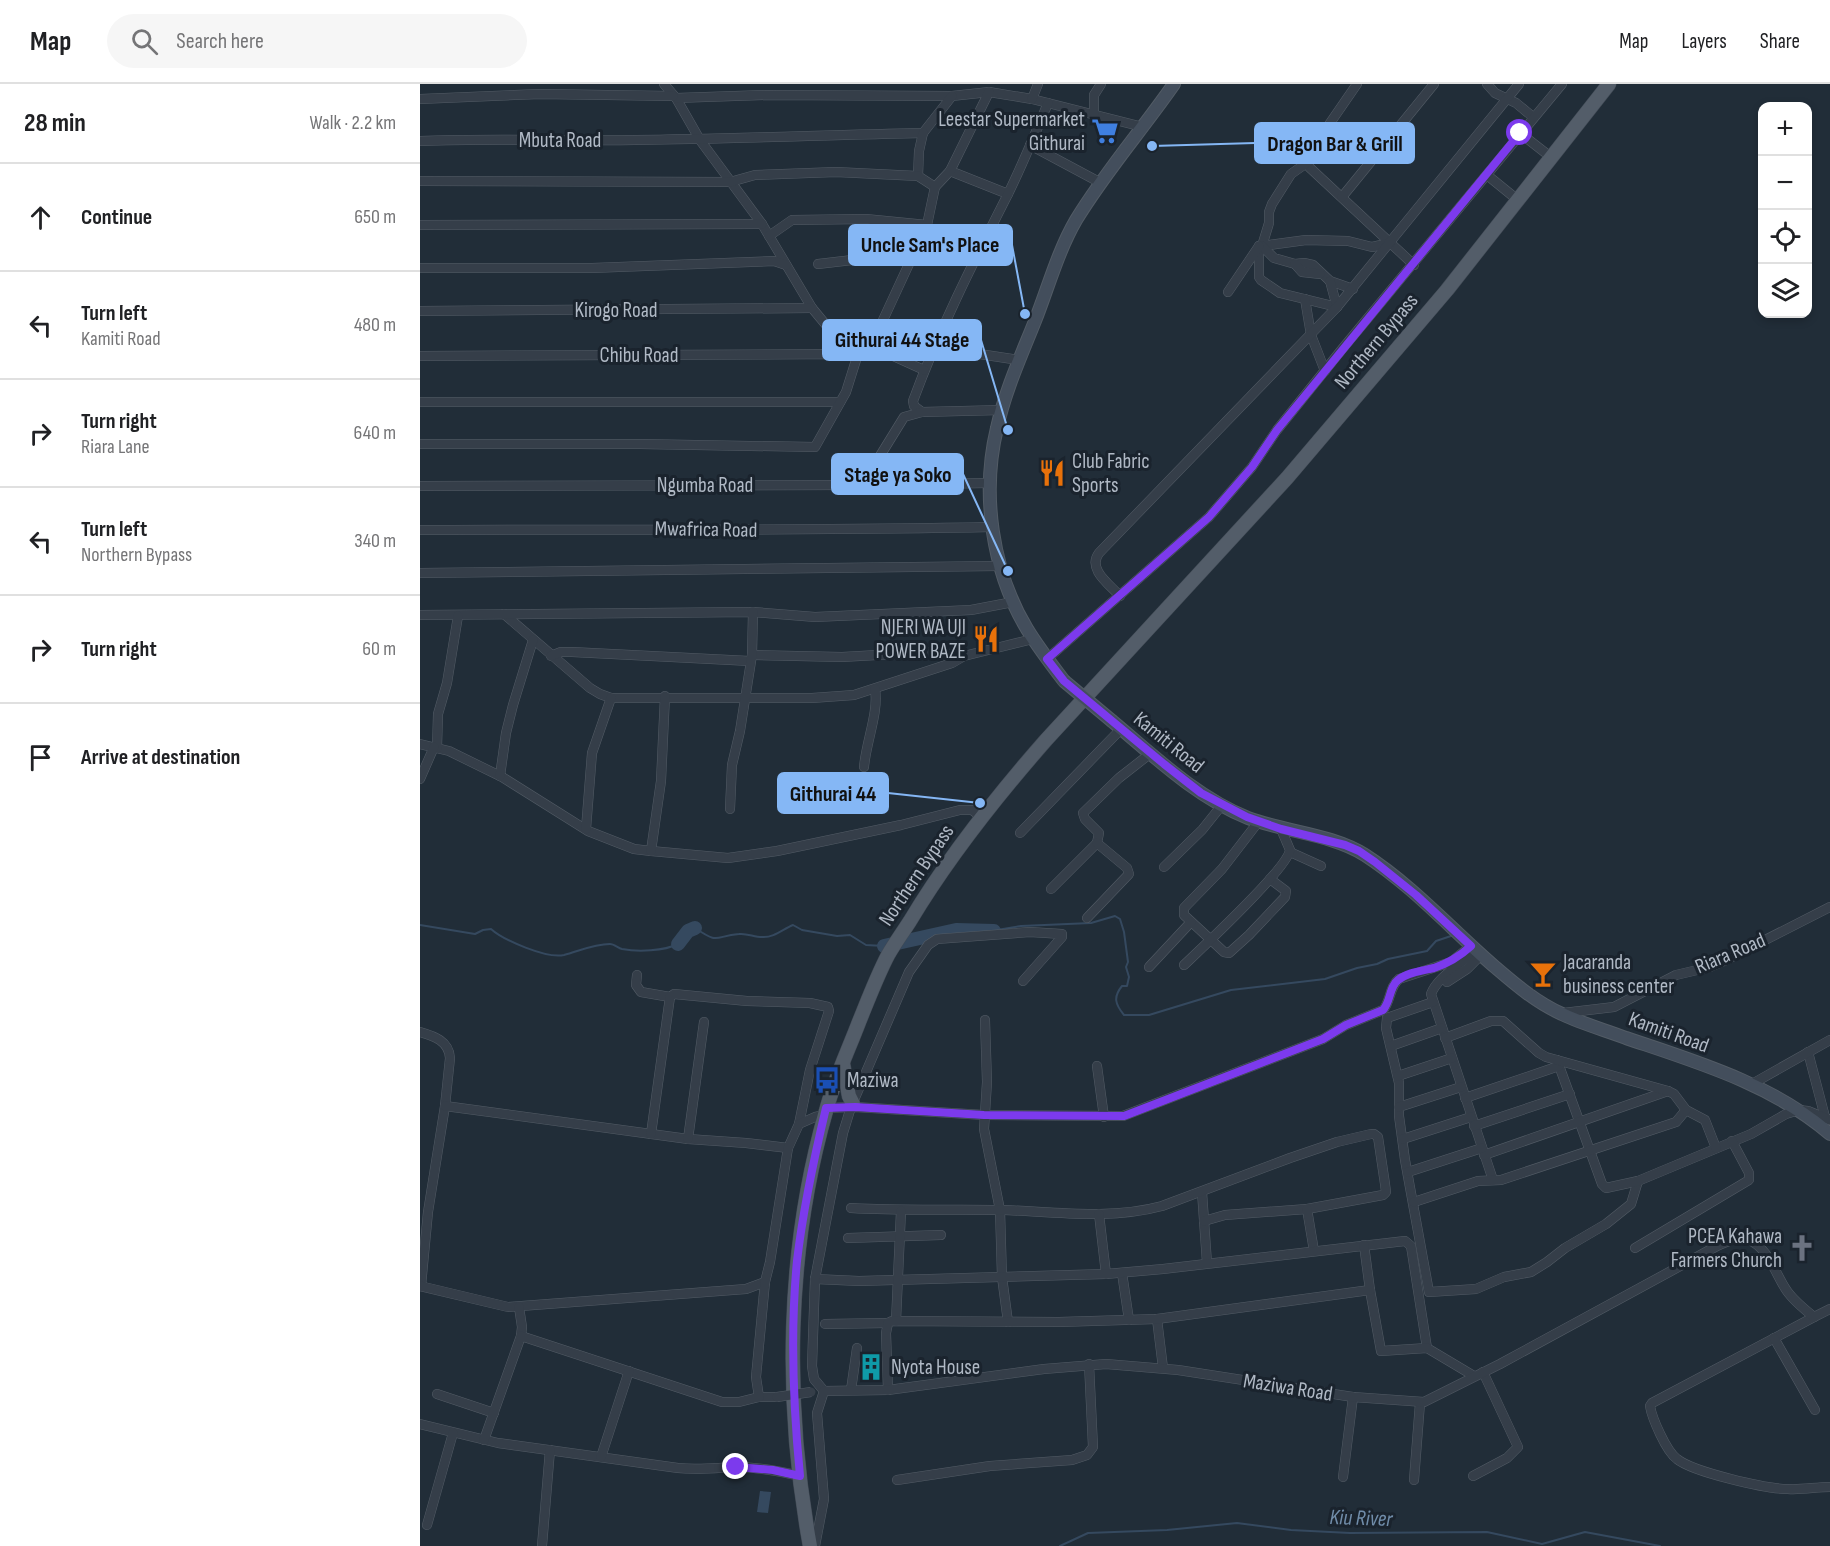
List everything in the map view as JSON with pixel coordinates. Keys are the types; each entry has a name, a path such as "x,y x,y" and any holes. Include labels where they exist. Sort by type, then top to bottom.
{"main road":[{"name":"Kamiti Road","path":"1174,84 1101,183 1067,237 1002,410 994,446 990,483 993,527 1000,566 1013,602 1033,639 1064,681 1188,784 1222,805 1259,821 1359,851 1416,895 1476,951 1527,994 1561,1014 1752,1084 1799,1110 1830,1134"},
{"name":"Northern Bypass","path":"810,1546 800,1476 793,1373 795,1286 807,1200 826,1111 888,955 932,884 981,817 1053,731 1287,478 1439,299 1519,201 1609,84"},
{"path":"843,1064 852,1105"}],"street":[{"path":"664,84 700,140 762,224 812,308 853,356"},
{"path":"942,84 947,96"},
{"path":"1032,99 1038,84"},
{"path":"1094,113 1094,95 1101,84"},
{"path":"1357,84 1308,155 1308,162 1313,172 1414,265"},
{"path":"1342,197 1434,84"},
{"path":"1487,84 1496,93 1516,103 1533,117"},
{"path":"1120,596 1097,571 1094,559 1337,307 1519,84"},
{"path":"1047,659 1209,517 1252,467 1277,430 1325,371 1562,84"},
{"path":"420,99 541,89 674,97 947,96 984,90 1094,113 1143,128"},
{"path":"853,356 871,346 927,225 935,187 950,171 984,90"},
{"path":"918,176 923,133 947,96"},
{"path":"922,412 914,406 913,401 933,347 971,264 1008,194 1048,104"},
{"name":"Mbuta Road","path":"420,141 470,139 700,140 923,133"},
{"path":"1520,133 1552,158"},
{"path":"1030,145 1101,183"},
{"path":"1308,162 1291,174 1272,204 1269,223 1261,246 1258,270 1261,280 1280,293 1337,307"},
{"path":"950,171 1008,194"},
{"path":"420,181 730,182 755,176 836,172 918,176 935,187"},
{"path":"1487,175 1519,201"},
{"path":"769,236 792,220 866,219 927,225"},
{"path":"420,225 762,224"},
{"path":"1228,292 1261,246 1306,240 1348,241 1372,247 1390,243"},
{"path":"1261,246 1274,258 1295,264 1313,265 1330,281 1353,289"},
{"path":"818,264 861,259 910,259"},
{"path":"420,268 592,268 774,261 786,265"},
{"path":"1330,281 1337,307"},
{"path":"1305,299 1311,335 1325,371"},
{"name":"Kirogo Road","path":"420,311 812,308"},
{"path":"871,346 924,370"},
{"path":"933,347 1019,360"},
{"name":"Chibu Road","path":"420,356 853,356"},
{"path":"420,444 815,447 848,385 853,356"},
{"path":"420,402 840,402"},
{"path":"862,485 902,419 922,412 1002,410"},
{"name":"Ngumba Road","path":"420,486 990,483"},
{"name":"Mwafrica Road","path":"420,530 657,528 826,531 993,527"},
{"path":"420,573 1000,566"},
{"path":"420,615 753,612 815,617 971,610 1013,602"},
{"path":"730,809 732,765 751,658 753,612"},
{"path":"504,614 590,688 611,698 665,696 812,698 854,694 952,663 964,656 1033,639"},
{"path":"420,779 435,747 438,714 447,683 458,616"},
{"path":"500,776 506,733 525,669 527,653 533,640"},
{"path":"551,656 561,652 572,652 751,658 842,657 931,652 964,656"},
{"path":"864,767 866,745 875,709 875,689"},
{"path":"651,851 661,781 665,696"},
{"path":"586,829 592,753 611,698"},
{"path":"1020,832 1117,725"},
{"path":"420,744 435,747 500,776 586,829 634,849 728,858 777,851 960,810 972,810 981,817"},
{"path":"1051,889 1097,843 1099,832 1085,819 1083,813 1119,778 1151,753"},
{"path":"1164,867 1202,830 1222,805"},
{"path":"1259,821 1222,869 1184,908 1184,915 1227,953 1235,949 1286,895 1286,891 1270,879"},
{"path":"1184,965 1270,879 1290,852 1281,829"},
{"path":"1086,918 1129,874 1126,868 1097,843"},
{"path":"1290,852 1321,866"},
{"name":"Riara Road","path":"1561,1014 1614,1007 1676,975 1717,964 1830,908"},
{"path":"1149,968 1191,922"},
{"path":"815,1546 824,1499 817,1413 824,1392 814,1379 812,1366 815,1279 841,1144 852,1105 909,972 932,941 952,937 1029,932 1062,934 1057,944 1023,981"},
{"path":"1476,951 1437,982 1437,986 1431,992 1493,1180"},
{"path":"803,1123 826,1111 852,1105 984,1115 1104,1117 1129,1115 1314,1044 1346,1025 1383,1010 1399,979 1476,951"},
{"path":"637,975 636,985 641,992 670,998"},
{"path":"651,1134 670,998 674,994 747,1001 810,1003 828,1007 829,1011 810,1070 803,1123 788,1148 765,1282 756,1377 759,1397"},
{"path":"1433,1002 1387,1018 1386,1028 1398,1076 1403,1139 1427,1290 1432,1292 1472,1290 1504,1277 1531,1272 1565,1248 1606,1224 1631,1204 1638,1181"},
{"path":"985,1020 987,1082 984,1115 986,1139 1000,1210 1002,1277 1008,1322"},
{"path":"1391,1047 1491,1021 1503,1021 1539,1053 1558,1063 1674,1094 1686,1110 1705,1120 1716,1148"},
{"path":"688,1139 704,1022"},
{"path":"420,1032 439,1039 450,1052 445,1106 424,1210 420,1286 500,1306 519,1307 746,1289 765,1282"},
{"path":"1752,1084 1830,1040"},
{"path":"1808,1052 1828,1119"},
{"path":"1398,1076 1452,1058"},
{"path":"1558,1063 1602,1184 1606,1188 1638,1181 1758,1130 1774,1119 1799,1110 1828,1119"},
{"path":"1465,1098 1558,1063"},
{"path":"1097,1066 1104,1117"},
{"path":"1399,1107 1461,1087"},
{"path":"1408,1172 1581,1122 1668,1091"},
{"path":"1403,1139 1570,1094"},
{"path":"445,1106 688,1139 788,1148"},
{"path":"1414,1202 1467,1184 1501,1180 1677,1122 1686,1110"},
{"path":"803,1123 821,1129"},
{"path":"852,1208 901,1211 1000,1210 1123,1213 1150,1209 1202,1192 1337,1142 1371,1134 1376,1135 1385,1195 1307,1209 1225,1215 1204,1221"},
{"path":"1635,1248 1749,1180 1749,1173 1731,1141"},
{"path":"1202,1192 1207,1263"},
{"path":"1307,1209 1314,1251"},
{"path":"888,1390 886,1333 892,1322 898,1280 901,1211"},
{"path":"1099,1214 1106,1274"},
{"path":"848,1238 941,1235"},
{"name":"Maziwa Road","path":"521,1336 722,1402 739,1402 759,1397 811,1392 888,1390 1089,1364 1162,1368 1353,1396 1420,1403 1431,1400 1717,1246 1735,1239 1754,1242 1786,1291 1814,1317"},
{"path":"815,1279 859,1281 1122,1273 1405,1241 1411,1246 1427,1348"},
{"path":"1364,1245 1381,1351 1427,1348 1478,1374 1518,1447 1507,1458 1473,1476"},
{"path":"1122,1273 1129,1320"},
{"path":"825,1324 1156,1319 1370,1290"},
{"path":"484,1440 521,1336 519,1307"},
{"path":"1830,1309 1652,1403 1650,1410 1666,1445 1672,1455 1680,1461 1719,1475 1772,1488 1797,1490 1830,1487"},
{"path":"1156,1319 1162,1368"},
{"path":"1774,1338 1815,1410"},
{"path":"851,1390 857,1348"},
{"path":"897,1480 990,1466 1072,1460 1087,1455 1093,1447 1089,1364"},
{"path":"601,1457 628,1371"},
{"path":"437,1394 494,1413"},
{"path":"1343,1477 1353,1396"},
{"path":"1414,1480 1420,1403"},
{"path":"421,1427 484,1440 678,1468 699,1470 736,1467 773,1470 800,1476"},
{"path":"428,1525 453,1432"},
{"path":"542,1546 550,1450"}],"water":[{"path":"760,1491 771,1492 768,1513 757,1512"}],"waterway":[{"path":"997,930 1021,926 1091,923 1115,916 1120,919 1124,932 1128,962 1126,967 1129,977 1127,986 1122,986 1116,1001 1124,1015 1149,1015 1231,990 1325,979 1388,959 1427,951 1436,941 1451,936"},
{"path":"420,925 475,934 491,929 526,948 556,955 604,944 643,951 678,944"},
{"path":"695,928 713,938 742,934 766,937 793,925 802,930 837,936 850,935 866,945 884,946"},
{"path":"678,944 688,931 695,928"},
{"path":"884,946 956,930 994,931"},
{"name":"Kiu River","path":"1060,1546 1088,1533 1167,1530 1237,1523 1291,1530 1350,1533 1487,1532 1542,1544 1585,1532 1660,1546"}],"place":[{"name":"Leestar Supermarket Githurai","path":"1105,131"},
{"name":"Dragon Bar & Grill","path":"1152,146"},
{"name":"Uncle Sam's Place","path":"1025,314"},
{"name":"Githurai 44 Stage","path":"1008,430"},
{"name":"Club Fabric Sports","path":"1052,473"},
{"name":"Stage ya Soko","path":"1008,571"},
{"name":"NJERI WA UJI POWER BAZE","path":"986,639"},
{"name":"Githurai 44","path":"980,803"},
{"name":"Jacaranda business center","path":"1543,974"},
{"name":"Maziwa","path":"827,1080"},
{"name":"PCEA Kahawa Farmers Church","path":"1802,1248"},
{"name":"Nyota House","path":"871,1367"}],"route":[{"path":"736,1467 773,1470 800,1476 793,1373 795,1286 807,1200 826,1108 855,1107 984,1115 1116,1117 1129,1115 1314,1044 1346,1025 1383,1010 1387,1005 1392,987 1399,979 1451,962 1471,946 1416,895 1359,851 1247,817 1201,793 1064,681 1047,659 1209,517 1252,467 1277,430 1343,348 1431,244 1520,133"}]}
